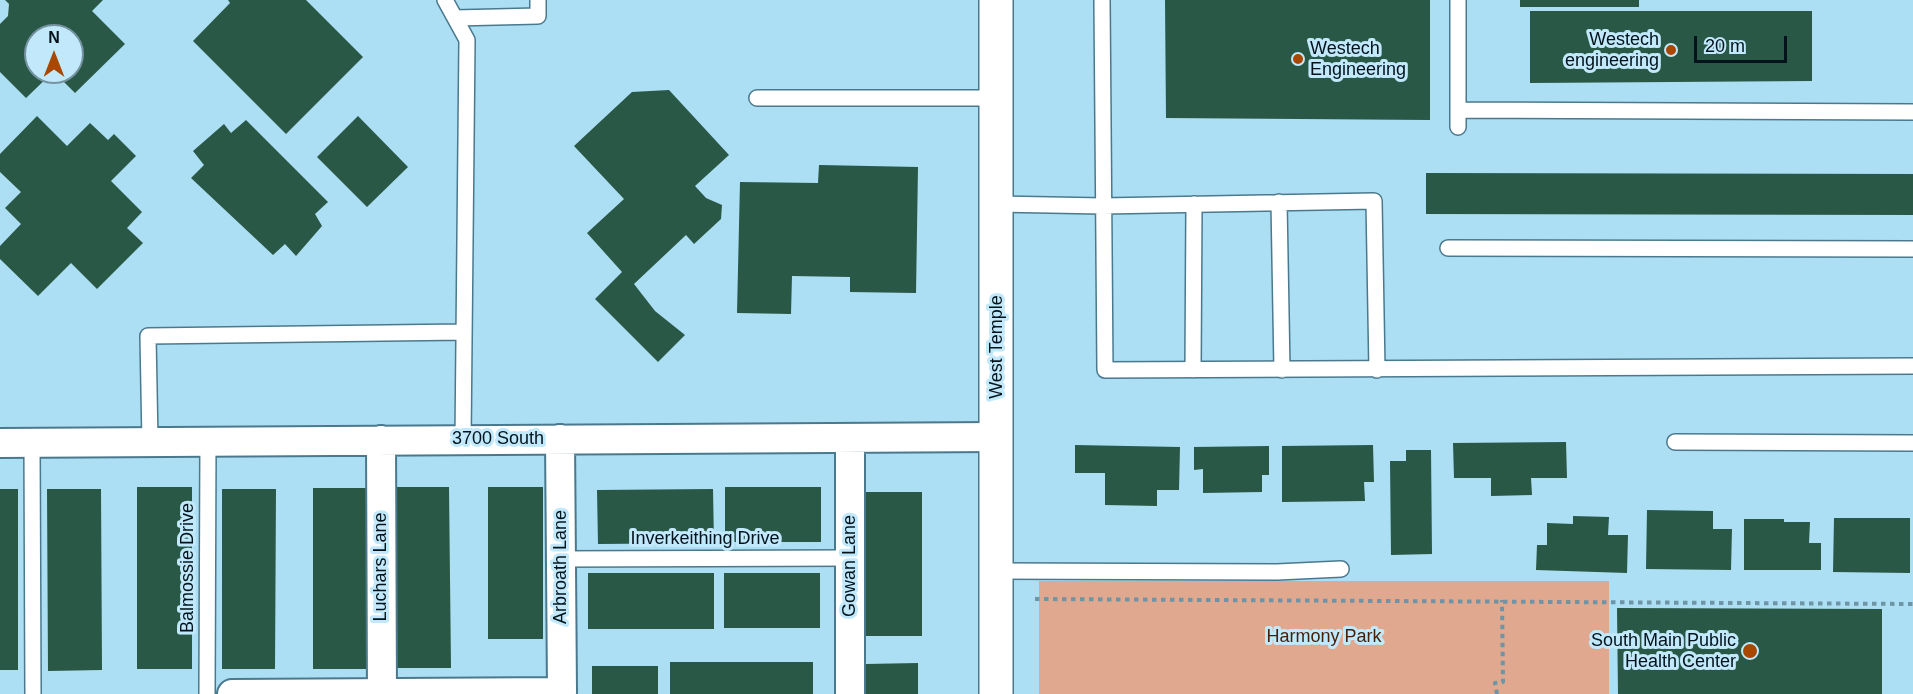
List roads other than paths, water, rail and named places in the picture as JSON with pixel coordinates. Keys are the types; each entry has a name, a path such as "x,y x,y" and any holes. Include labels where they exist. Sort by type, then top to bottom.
{"street":[{"name":"West Temple","path":"996,0 996,694"},
{"name":"3700 South","path":"0,442 997,437"},
{"name":"Gowan Lane","path":"850,438 850,694"},
{"name":"Arbroath Lane","path":"560,439 562,693"},
{"name":"Luchars Lane","path":"381,440 382,694"},
{"path":"232,694 562,693"}],"lane":[{"path":"446,0 467,40 462,440"},
{"path":"455,18 538,16 538,0"},
{"path":"1102,0 1105,370 1913,366"},
{"path":"1458,0 1458,127"},
{"path":"757,98 997,98"},
{"path":"1458,110 1913,112"},
{"path":"997,204 1103,206 1374,201 1377,370"},
{"path":"1279,202 1282,370"},
{"path":"1193,370 1194,204"},
{"path":"1448,248 1913,249"},
{"path":"150,442 148,336 464,332"},
{"name":"Balmossie Drive","path":"207,694 208,441"},
{"path":"32,442 33,694"},
{"path":"1675,442 1913,443"},
{"name":"Inverkeithing Drive","path":"561,559 850,558"},
{"path":"997,571 1277,572 1341,569"}],"place":[{"name":"Westech engineering","path":"1671,50"},
{"name":"Westech Engineering","path":"1298,59"},
{"name":"South Main Public Health Center","path":"1750,651"}],"park label":[{"name":"Harmony Park","path":"1324,637"}]}
